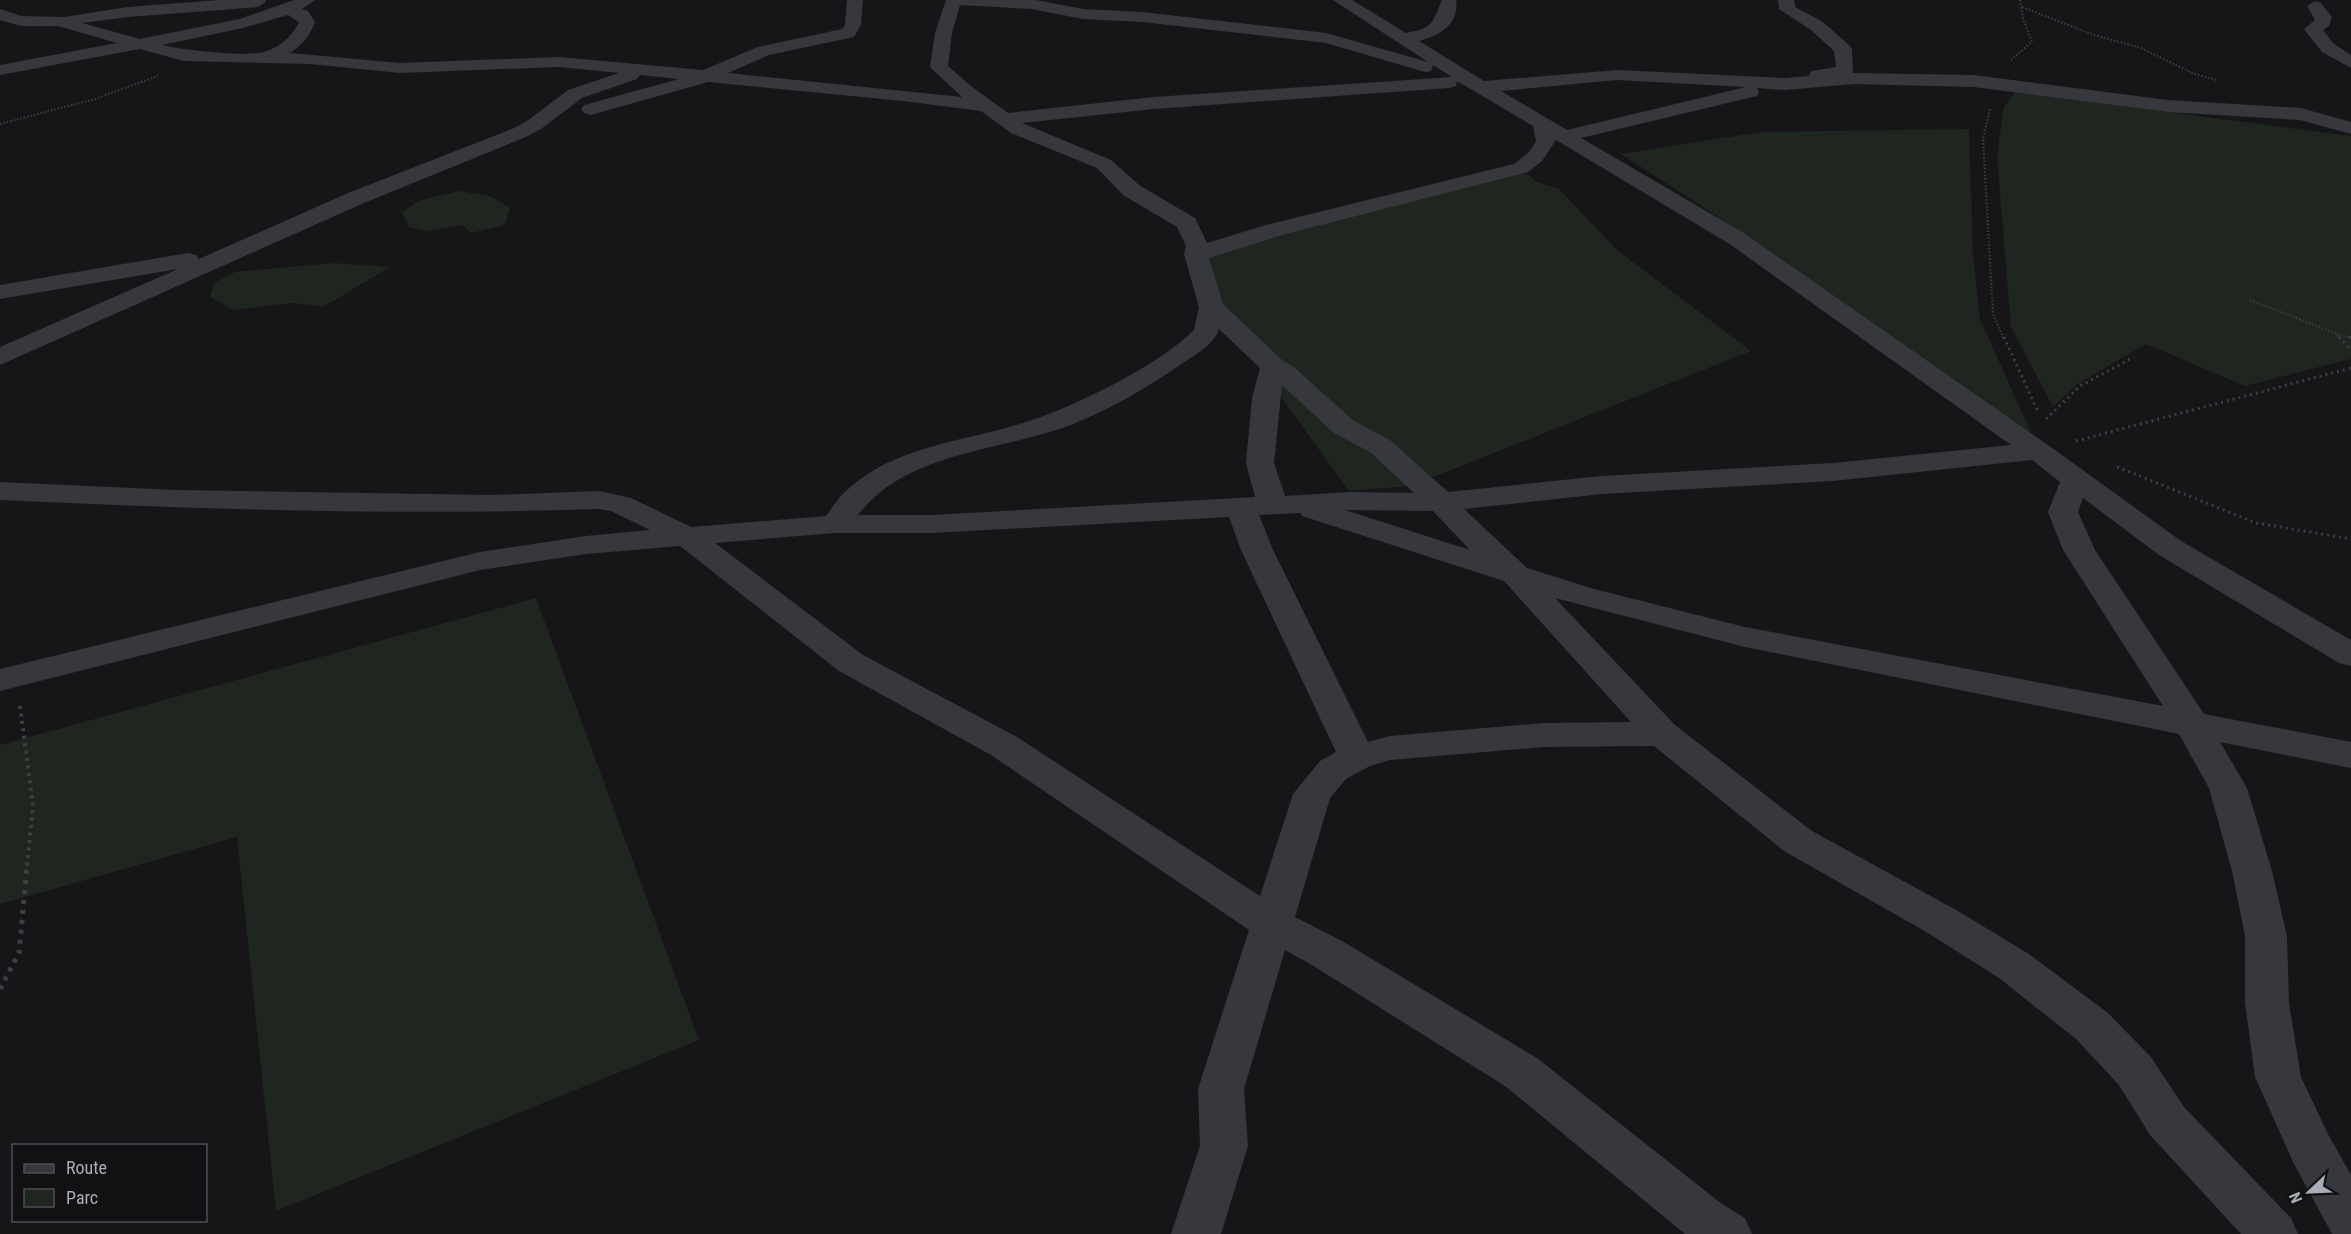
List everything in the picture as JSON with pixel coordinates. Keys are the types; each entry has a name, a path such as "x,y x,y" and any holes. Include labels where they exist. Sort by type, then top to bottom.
{"street":[{"path":"0,9 66,21 128,12 287,5 307,0"},
{"path":"0,357 227,254 534,125 707,76 764,51 848,33 853,25 855,0"},
{"path":"835,524 846,505 863,491 921,457 1002,438 1060,420 1105,398 1196,342 1206,332 1211,307 1196,254 1197,246 1187,223 1131,190 1104,164 1073,149 1037,138 994,112 939,67 944,23 954,0 1031,4 1083,14 1142,17 1326,38 1362,46 1426,68 1447,65"},
{"path":"1341,0 1475,84 1736,238 2038,451 2170,548 2351,655"},
{"path":"1565,136 1785,84 1800,78 1845,70 1843,49 1817,26 1786,9 1786,0"},
{"path":"1404,39 1431,34 1447,18 1449,2"},
{"path":"0,70 254,21 287,5"},
{"path":"264,58 295,43 305,30 307,22 302,15 287,5"},
{"path":"2315,6 2324,16 2323,22 2313,29 2328,48 2351,63"},
{"path":"0,14 19,13"},
{"path":"8,39 19,13"},
{"path":"66,21 76,27 113,36 136,45 184,56 310,59 400,68 559,62 707,76 994,112 1617,75 1785,84 1854,78 1973,81 2168,106 2301,114 2351,128"},
{"path":"534,125 575,94 644,70"},
{"path":"1196,254 1274,230 1521,168 1535,157 1546,142 1542,123"},
{"path":"0,292 227,254"},
{"path":"1211,307 1273,366 1286,374 1344,427 1380,446 1441,502 1474,537 1515,574 1662,734 1798,841 1943,922 2014,966 2092,1026 2134,1071 2167,1121 2273,1234"},
{"path":"1273,366 1266,398 1260,463 1285,505 1583,596 1745,637 2351,755"},
{"path":"8,678 480,561 586,545 835,524 931,524 1349,501 1441,502 1602,485 1833,472 2038,451"},
{"path":"2076,479 2063,513 2079,549 2192,724 2228,788 2252,871 2266,936 2267,1003 2278,1077 2311,1149 2351,1221"},
{"path":"0,491 176,499 481,504 599,500 620,504 687,537 851,663 1004,746 1272,924 1327,953 1521,1072 1705,1220 1727,1234"},
{"path":"1241,508 1257,550 1357,757"},
{"path":"1196,1234 1224,1146 1221,1089 1312,794 1333,770 1357,757 1390,748 1533,736 1662,734"}],"path":[{"path":"2020,0 2032,42 2012,58 1999,75 1983,139 1993,314 2043,422 2080,386 2134,357"},
{"path":"2021,6 2094,35 2141,48 2192,73 2221,82"},
{"path":"0,124 95,99 183,68 206,57"},
{"path":"2250,300 2351,338"},
{"path":"2335,333 2351,350"},
{"path":"2038,451 2351,368"},
{"path":"2115,466 2256,523 2351,539"},
{"path":"0,989 20,953 33,806 8,678"}],"green space":[{"path":"2015,92 2351,136 2351,359 2245,386 2146,344 2076,385 2053,407 2011,327 1997,156 2004,107"},
{"path":"1969,129 1973,255 1980,319 2032,435 1760,244 1621,154 1761,132"},
{"path":"1517,166 1537,182 1559,189 1618,251 1751,351 1411,486 1349,491 1216,307 1200,249"},
{"path":"459,191 490,196 510,208 505,225 471,233 463,225 427,231 409,227 402,212 420,200"},
{"path":"333,263 390,267 323,307 294,303 233,310 210,297 214,283 235,272"},
{"path":"536,598 699,1040 276,1211 237,837 0,904 0,745"}]}
